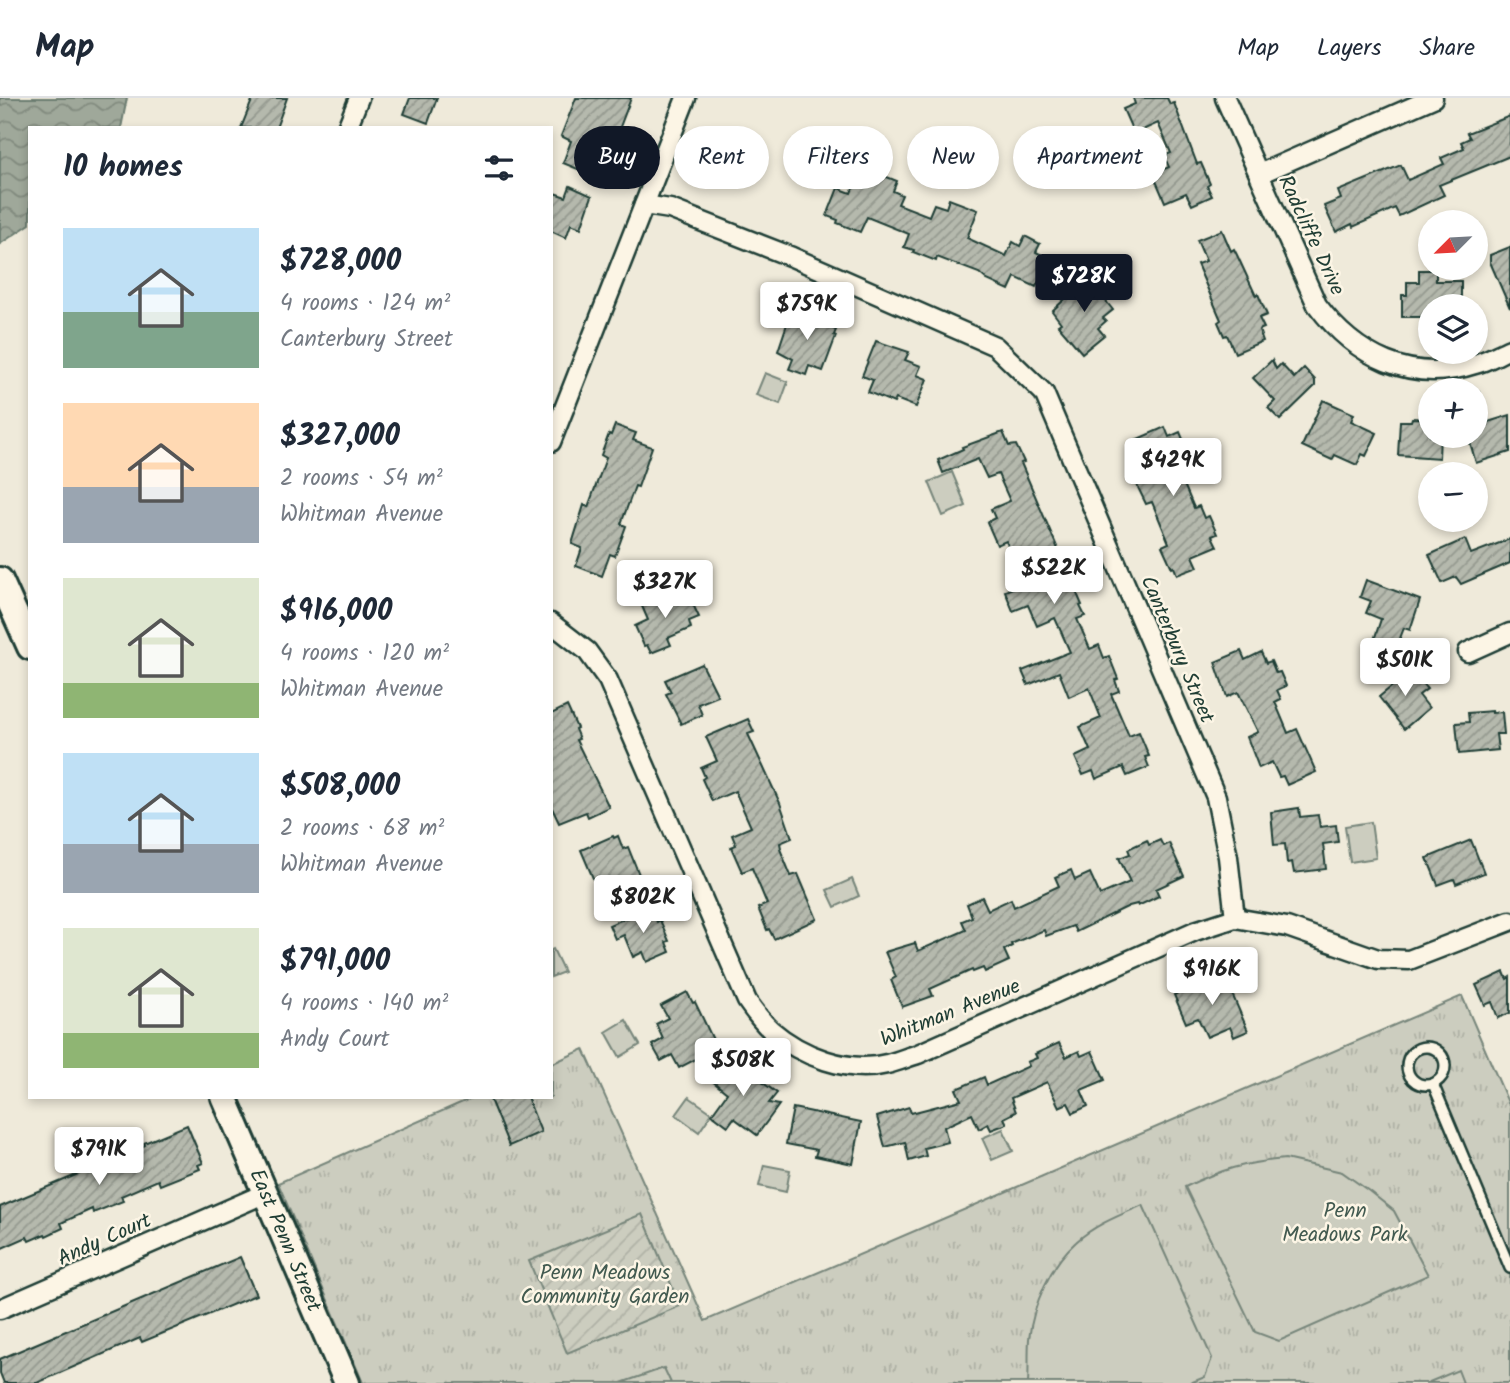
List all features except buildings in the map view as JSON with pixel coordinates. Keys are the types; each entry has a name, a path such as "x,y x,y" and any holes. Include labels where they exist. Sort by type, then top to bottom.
{"street":[{"path":"348,126 359,98"},
{"path":"553,432 560,395 644,205 686,98"},
{"name":"Radcliffe Drive","path":"1225,98 1317,305 1333,327 1350,343 1373,357 1398,366 1425,371 1452,370 1475,364 1510,349"},
{"path":"1259,174 1433,98"},
{"name":"Canterbury Street","path":"644,205 670,209 792,257 995,346 1045,393 1216,797 1228,857 1235,918"},
{"path":"0,580 28,643"},
{"name":"Whitman Avenue","path":"553,624 587,651 608,680 747,1001 769,1028 786,1043 830,1062 852,1066 885,1065 918,1054 1195,932 1235,918 1287,927 1378,959 1409,960 1510,921"},
{"path":"1468,652 1510,633"},
{"name":"East Penn Street","path":"225,1099 347,1383"},
{"name":"Andy Court","path":"0,1309 266,1193"}],"lane":[{"path":"1420,1049 1434,1049 1444,1060 1444,1074 1433,1084 1418,1084 1408,1073 1409,1058 1420,1049"},
{"path":"1433,1084 1510,1268"}],"green space":[{"path":"765,373 788,382 780,404 756,395"},
{"path":"952,472 966,506 943,516 929,482"},
{"path":"1371,822 1376,858 1350,862 1345,826"},
{"path":"852,879 859,896 835,907 827,890"},
{"path":"553,949 564,972 553,976"},
{"name":"Penn Meadows Park","path":"1462,996 1510,1107 1510,1383 363,1383 278,1183 469,1099 553,1099 553,1063 584,1049 705,1321"},
{"path":"626,1020 640,1045 620,1057 606,1032"},
{"path":"689,1097 712,1113 699,1132 676,1115"},
{"path":"1003,1129 1013,1151 992,1160 982,1138"},
{"path":"1285,1159 1342,1172 1394,1211 1428,1275 1279,1341 1255,1332 1185,1187 1234,1168"},
{"path":"764,1165 790,1170 786,1192 759,1186"},
{"path":"1143,1205 1212,1358 1205,1377 1190,1383 1028,1383 1029,1339 1034,1313 1044,1286 1058,1262 1091,1230"},
{"name":"Penn Meadows Community Garden","path":"642,1214 680,1306 567,1353 529,1261"},
{"path":"664,1368 671,1383 621,1383"},
{"path":"1458,1370 1463,1383 1427,1383"}],"water":[{"path":"0,98 127,98 121,126 28,126 28,225 0,244"}]}
